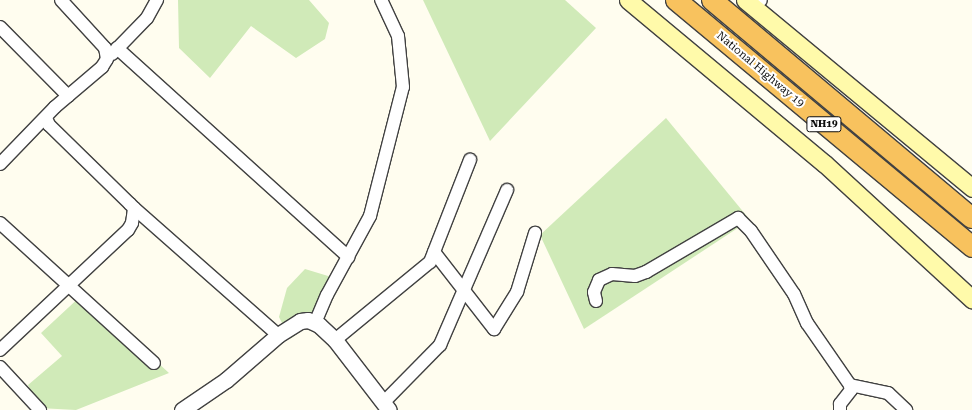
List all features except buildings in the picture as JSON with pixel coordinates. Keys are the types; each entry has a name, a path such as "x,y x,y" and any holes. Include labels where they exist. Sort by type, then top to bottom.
{"highway":[{"name":"National Highway 19","path":"676,0 972,247"},
{"name":"NH19","path":"712,0 972,218"}],"main road":[{"path":"628,0 825,164 972,299"},
{"path":"756,0 972,188"}],"street":[{"path":"61,0 105,48 107,59"},
{"path":"0,164 36,124 46,118 68,96 102,67 117,48 147,18 157,0"},
{"path":"315,323 348,256 370,216 403,87 398,36 381,0"},
{"path":"0,28 68,96"},
{"path":"117,48 348,256"},
{"path":"46,118 49,125 116,188 134,208 278,335"},
{"path":"335,340 430,262 470,160"},
{"path":"182,410 226,380 278,335 300,321 315,323 335,340 387,406 440,345 507,190"},
{"path":"0,350 128,230 134,208"},
{"path":"596,301 594,292 599,280 612,274 635,276 646,272 738,218 751,231 794,294 808,324 850,385 852,390 840,404 840,410"},
{"path":"0,223 154,363"},
{"path":"434,252 462,293 491,329 496,328 518,292 535,233"},
{"path":"0,368 40,410"},
{"path":"850,385 888,393 906,410"}],"green space":[{"path":"178,0 309,0 329,23 325,39 296,58 251,26 210,78 179,48"},
{"path":"423,0 565,0 596,28 490,141"},
{"path":"666,118 750,220 584,329 540,235"},
{"path":"305,269 338,279 313,323 290,339 279,317 287,288"},
{"path":"83,294 169,373 76,410 39,408 28,385 62,356 41,333"}]}
